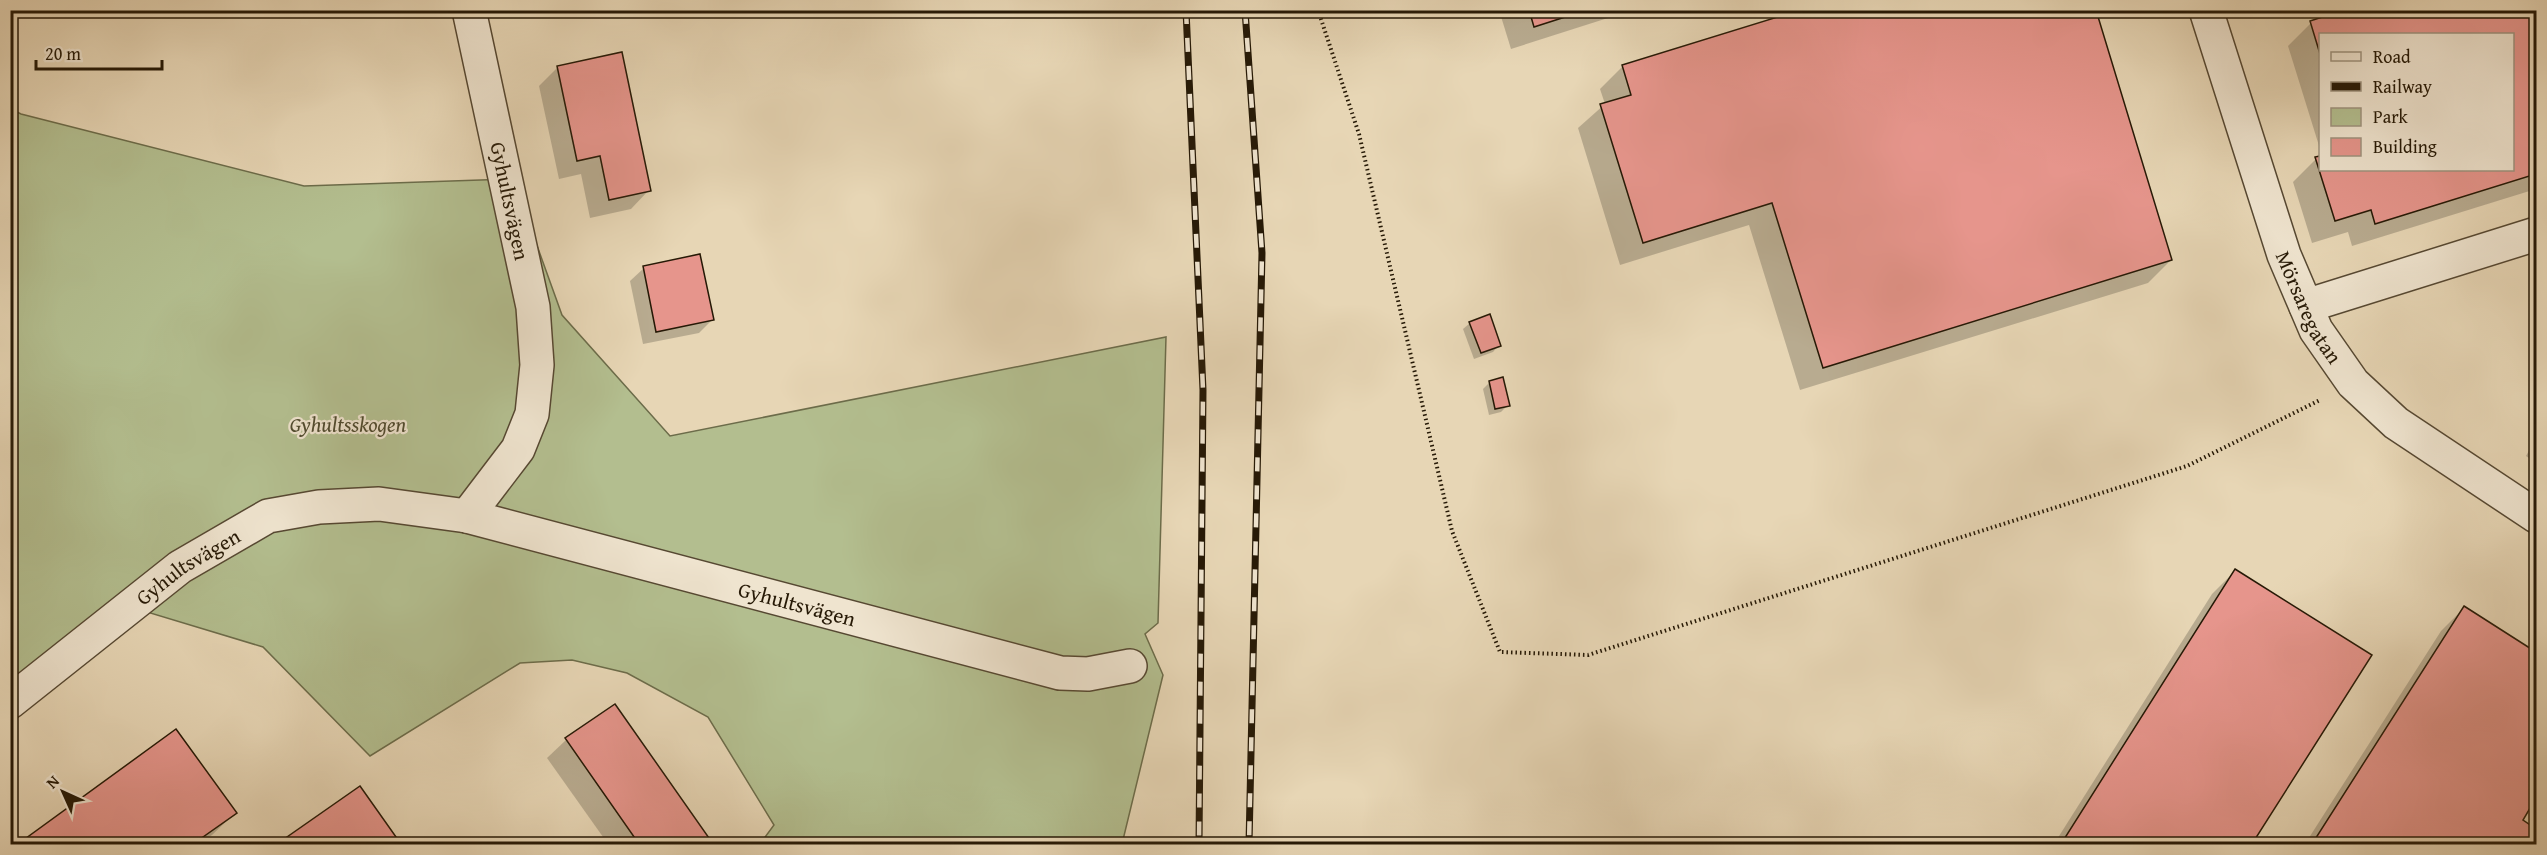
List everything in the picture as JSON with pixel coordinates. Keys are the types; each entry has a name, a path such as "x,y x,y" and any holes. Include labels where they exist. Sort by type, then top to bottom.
{"street":[{"name":"Gyhultsvägen","path":"467,516 518,449 532,414 537,365 532,307 469,10"},
{"name":"Mörsaregatan","path":"2206,10 2284,255 2316,330 2352,383 2396,423 2536,516"},
{"path":"2306,306 2536,234"},
{"name":"Gyhultsvägen","path":"10,702 180,567 268,516 319,507 380,504 467,516 1060,673 1088,674 1130,666"}],"path":[{"path":"1318,10 1359,134 1452,531 1500,652 1588,655 1611,648 2187,466 2352,383"}],"green space":[{"name":"Gyhultsskogen","path":"11,109 21,114 304,186 513,179 562,315 670,436 1166,337 1158,623 1145,634 1163,675 1122,844 760,844 774,825 708,717 627,673 572,660 520,663 370,756 263,647 144,611 11,714"}],"building":[{"path":"1529,10 1587,10 1534,27"},
{"path":"1800,10 2096,10 2172,260 1823,368 1772,203 1643,243 1600,104 1631,95 1622,65"},
{"path":"2344,10 2536,10 2536,174 2375,224 2371,210 2335,221 2319,171 2514,171 2514,33 2319,33 2319,51 2310,21"},
{"path":"622,52 651,191 609,200 600,156 577,161 557,66"},
{"path":"2319,156 2319,170 2315,157"},
{"path":"700,254 714,320 656,332 643,266"},
{"path":"1490,314 1501,346 1481,353 1469,322"},
{"path":"1503,377 1510,406 1495,409 1489,381"},
{"path":"2235,569 2372,655 2252,844 2061,844"},
{"path":"2464,606 2536,652 2536,798 2523,820 2536,829 2536,839 2533,844 2312,844"},
{"path":"615,704 709,838 700,844 639,844 565,738"},
{"path":"176,729 237,813 193,844 18,844"},
{"path":"360,786 401,844 277,844"}],"railway":[{"path":"1186,10 1203,390 1199,844"},
{"path":"1245,10 1262,253 1249,844"}]}
